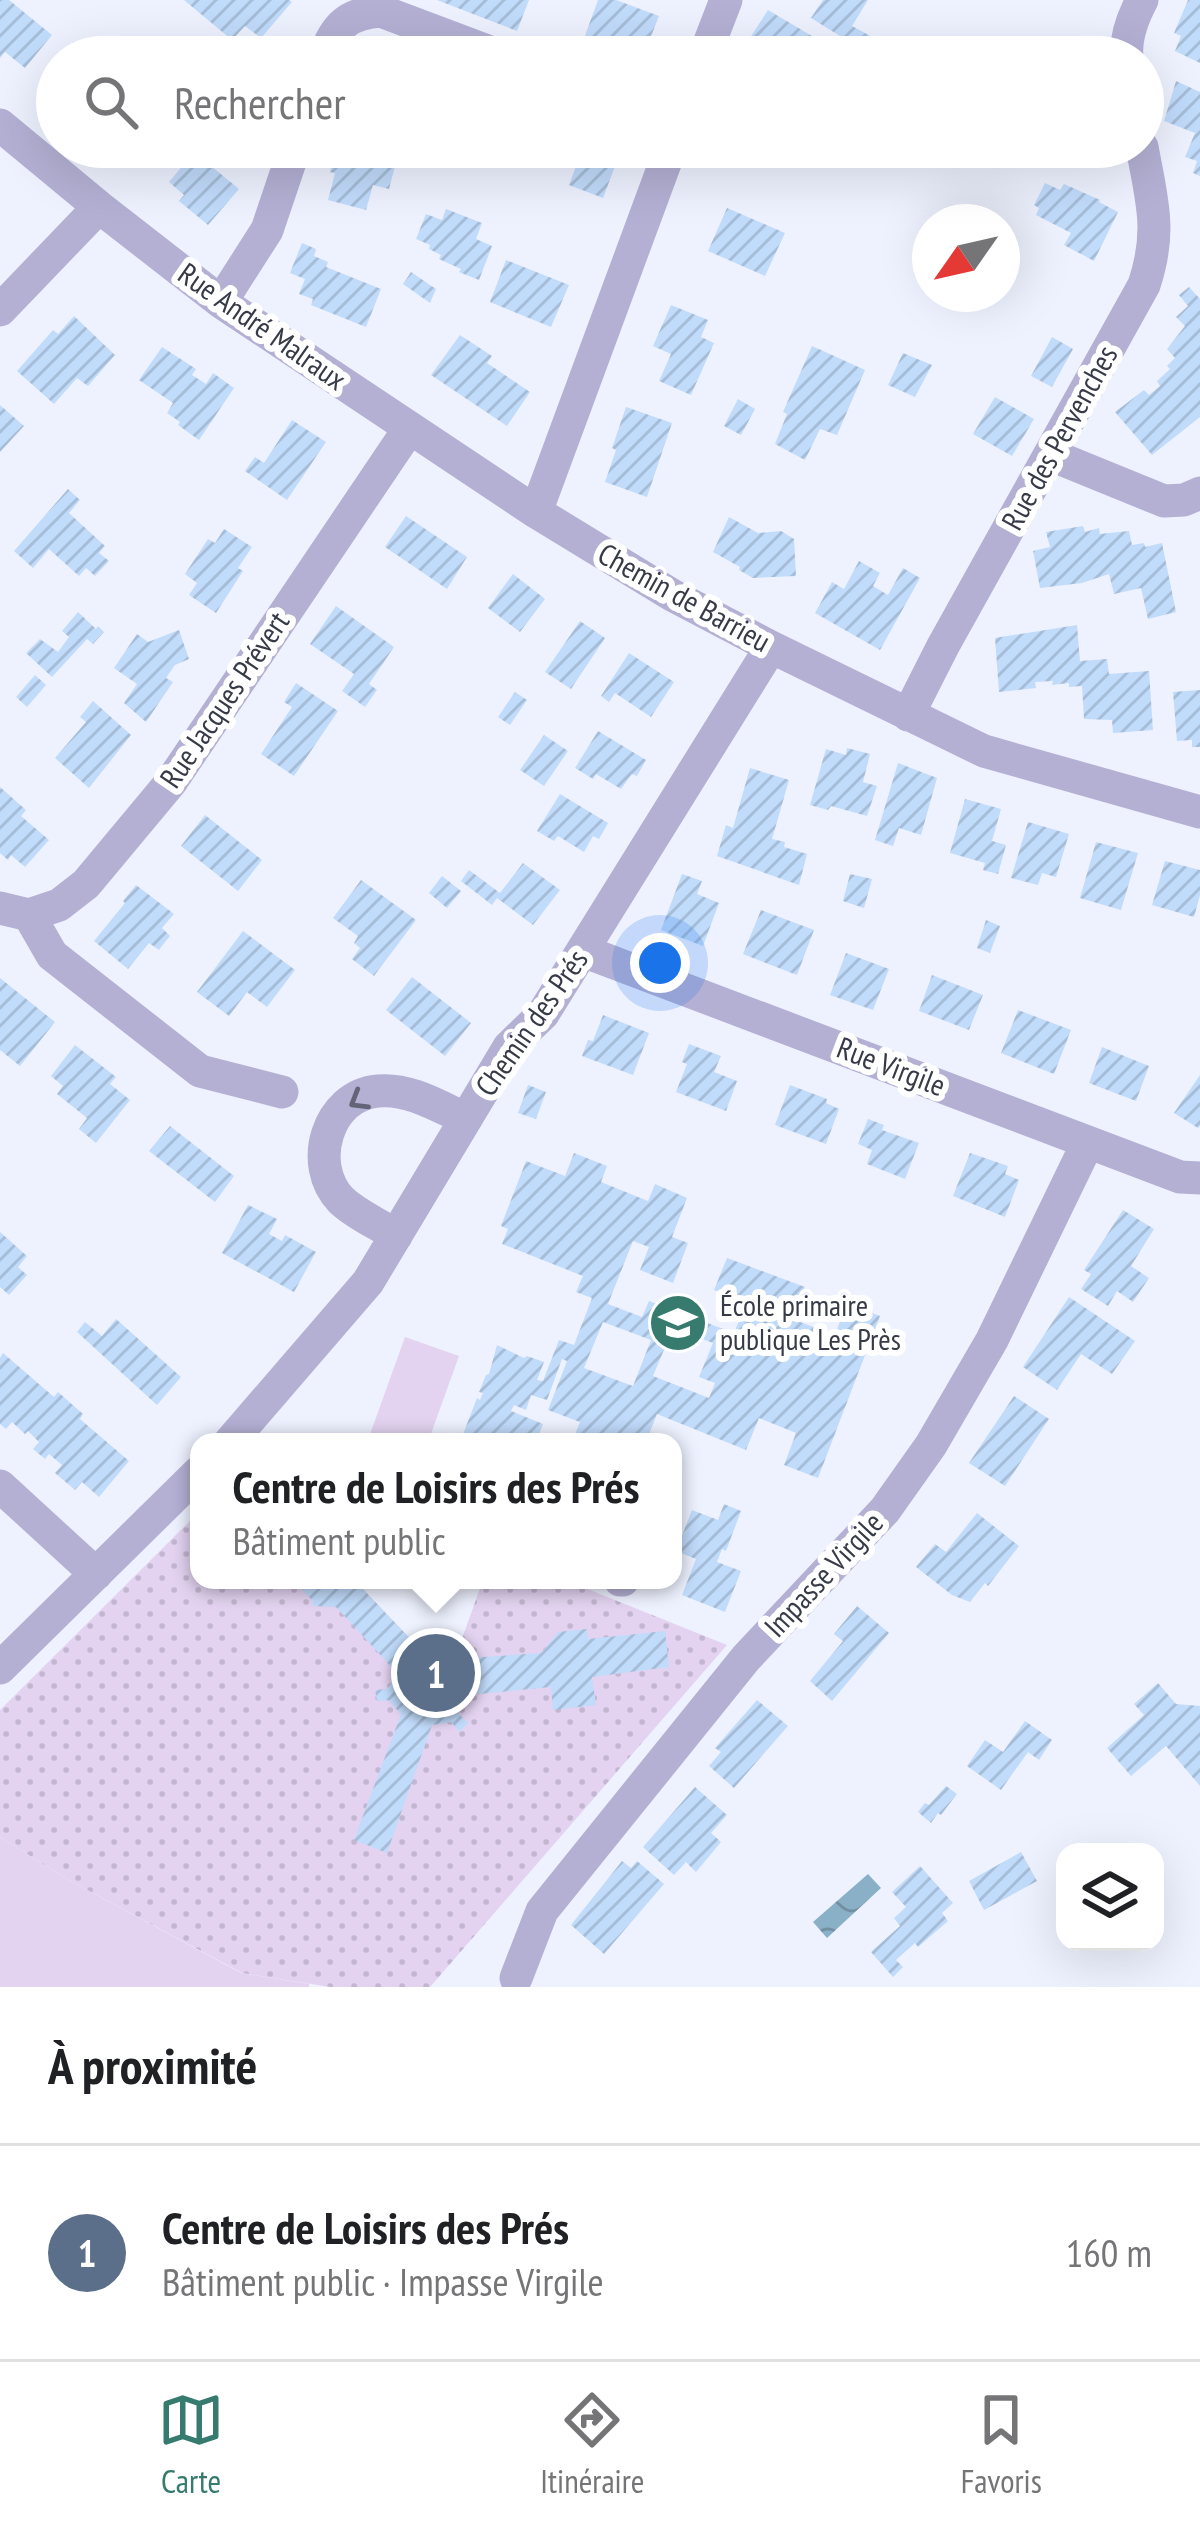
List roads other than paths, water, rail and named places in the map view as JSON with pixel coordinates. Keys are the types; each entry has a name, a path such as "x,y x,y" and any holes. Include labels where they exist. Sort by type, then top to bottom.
{"street":[{"path":"712,36 725,0"},
{"path":"1129,36 1142,0"},
{"path":"332,36 346,20 381,11 447,36"},
{"name":"Rue André Malraux","path":"0,125 36,155"},
{"name":"Rue André Malraux","path":"52,168 221,302 536,512"},
{"path":"221,302 267,230 288,168"},
{"path":"536,512 662,168"},
{"name":"Rue des Pervenches","path":"908,715 1144,285 1154,257 1154,207 1146,168"},
{"path":"0,310 99,207"},
{"name":"Rue Jacques Prévert","path":"15,912 59,905 86,884 171,782 409,429"},
{"path":"1051,455 1164,501 1200,493"},
{"name":"Chemin de Barrieu","path":"536,512 672,595 984,751 1200,812"},
{"name":"Chemin des Prés","path":"247,1433 368,1282 509,1047 543,1014 771,647"},
{"path":"15,912 52,955 200,1072 282,1092"},
{"name":"Rue Virgile","path":"583,951 1180,1177 1200,1178"},
{"path":"396,1235 341,1199 326,1175 322,1151 332,1122 346,1104 372,1091 403,1091 466,1119"},
{"name":"Impasse Virgile","path":"516,1978 542,1910 746,1658 885,1510 932,1445 992,1340 1088,1142"},
{"path":"0,1668 190,1481"},
{"path":"0,1486 96,1574"}],"water":[{"path":"868,1874 881,1888 827,1938 813,1922"}],"place":[{"name":"École primaire publique Les Près","path":"678,1323"},
{"name":"Centre de Loisirs des Prés","path":"436,1673"}]}
